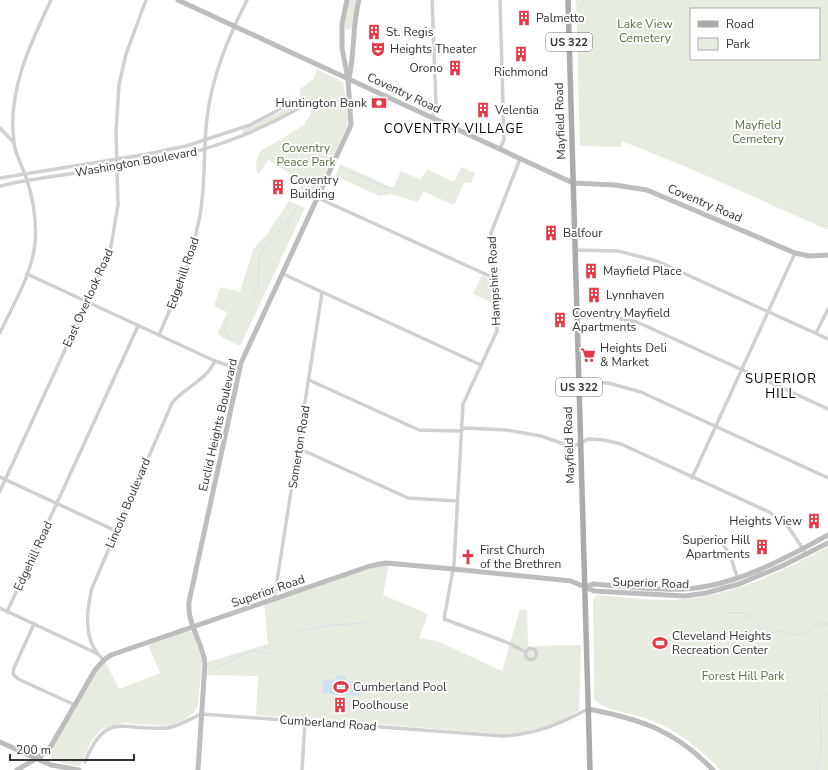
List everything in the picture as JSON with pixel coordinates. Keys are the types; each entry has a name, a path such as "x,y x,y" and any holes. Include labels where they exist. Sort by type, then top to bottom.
{"main road":[{"name":"Mayfield Road","path":"568,0 590,770"}],"street":[{"path":"0,333 27,274 35,242 33,199 14,143 14,108 17,87 27,53 51,0"},
{"name":"East Overlook Road","path":"0,491 108,255 118,205 116,113 122,70 134,28 146,0"},
{"name":"Coventry Road","path":"178,0 573,183 615,185 648,190 795,253 809,256 828,255"},
{"name":"Edgehill Road","path":"159,335 180,289 196,239 203,197 205,140 212,89 222,55 247,0"},
{"name":"Euclid Heights Boulevard","path":"198,770 200,714 205,662 202,648 188,611 189,602 239,369 351,125 348,79 342,48 342,24 347,0"},
{"name":"Euclid Heights Boulevard","path":"348,79 353,60 354,28 359,0"},
{"path":"432,0 436,104 432,118"},
{"path":"500,0 504,140 500,149"},
{"name":"Washington Boulevard","path":"0,178 164,151 205,140 261,120 297,100 301,100 303,102 300,107 263,128 205,150 118,168 0,186"},
{"path":"0,128 14,143"},
{"name":"Hampshire Road","path":"520,159 492,228 497,330 463,404 454,569 444,619 511,644 526,652"},
{"path":"318,198 494,278"},
{"path":"574,250 618,251 637,254 657,261 828,339"},
{"path":"692,478 795,253"},
{"path":"27,274 216,362 239,369"},
{"path":"283,274 481,365"},
{"name":"Somerton Road","path":"274,600 310,380 322,293"},
{"path":"816,333 828,309"},
{"path":"577,317 610,317 637,322 828,409"},
{"name":"Edgehill Road","path":"7,612 138,326"},
{"name":"Lincoln Boulevard","path":"104,660 97,654 92,645 88,624 88,605 92,588 172,403 186,388 207,375 216,362"},
{"path":"310,380 419,430 461,430 466,428 524,432 570,446 580,441 598,439 615,442 776,516 789,528 807,555"},
{"path":"579,382 608,383 632,389 828,478"},
{"path":"298,448 408,498 457,501"},
{"path":"0,477 116,531"},
{"name":"Superior Road","path":"585,587 593,584 687,589 704,586 737,577 804,549 828,535"},
{"path":"701,537 714,538 725,546 740,584"},
{"name":"Superior Road","path":"17,770 44,753 55,740 95,670 104,660 121,650 376,565 388,563 571,581 594,591 685,596 706,593 740,584 807,555 828,543"},
{"path":"622,586 622,593"},
{"path":"704,586 706,593"},
{"path":"657,595 658,588"},
{"path":"0,608 97,654"},
{"path":"34,624 14,668 13,674 18,679 75,706"},
{"path":"588,709 627,717 660,729 688,746 713,770"},
{"name":"Cumberland Road","path":"200,714 504,736 519,735 546,729 588,709"},
{"path":"85,762 98,736 108,729 123,726 174,727 200,714"},
{"path":"302,770 305,721"},
{"path":"0,742 51,765 79,770"}],"green space":[{"path":"349,0 357,0 352,28 347,30 344,28"},
{"name":"Mayfield Cemetery","path":"576,0 828,0 828,230 698,172 622,141 621,147 580,146"},
{"name":"Coventry Peace Park","path":"317,69 343,82 348,117 347,126 313,200 297,191 303,182 269,160 258,174 256,165 261,151 306,124 304,122 309,118 311,111 309,106 300,97 300,89 314,79"},
{"path":"297,102 300,105 282,116 244,134 242,130"},
{"path":"340,164 393,188 401,171 421,180 427,169 454,182 462,167 475,173 471,183 464,183 454,205 423,191 418,202 391,194 380,196 335,176"},
{"path":"289,201 305,208 240,346 221,337 218,333 227,312 214,306 221,287 240,292 253,250 267,234"},
{"path":"482,275 492,280 493,303 473,294"},
{"name":"Forest Hill Park","path":"828,547 828,770 720,770 697,748 672,730 646,718 620,712 604,706 594,699 593,600 597,595 663,600 704,597 741,587 777,573"},
{"path":"389,563 383,595 428,614 419,638 437,641 502,671 520,609 527,610 528,646 581,645 579,710 563,720 545,727 526,732 506,734 256,715 258,676 207,675 208,662 268,644 264,603 370,566"},
{"path":"190,631 194,634 202,659 198,706 195,711 184,720 165,726 124,723 102,729 92,740 80,766 65,764 52,759 50,753 51,750 97,670 105,661 119,689 160,673 148,644"}],"water":[{"name":"Cumberland Pool","path":"337,675 346,676 346,681 360,682 359,696 322,693 323,679 337,680"}],"waterway":[{"path":"580,8 583,0"},
{"path":"351,172 381,186 395,189"},
{"path":"230,339 225,331 226,320 246,304 255,293 258,286 259,258 263,249 287,223 298,206"},
{"path":"727,612 746,614 751,617 764,631 768,632 783,630 799,635 811,630 821,622 828,625"},
{"path":"214,669 253,650 269,654 287,638 308,629 365,623"},
{"path":"816,770 821,751 821,697 828,693"}],"place":[{"name":"Palmetto","path":"524,18"},
{"name":"St. Regis","path":"374,32"},
{"name":"Heights Theater","path":"378,49"},
{"name":"Richmond","path":"521,54"},
{"name":"Orono","path":"455,68"},
{"name":"Huntington Bank","path":"379,103"},
{"name":"Velentia","path":"483,110"},
{"name":"Coventry Building","path":"278,187"},
{"name":"Balfour","path":"551,233"},
{"name":"Mayfield Place","path":"591,271"},
{"name":"Lynnhaven","path":"594,295"},
{"name":"Coventry Mayfield Apartments","path":"560,320"},
{"name":"Heights Deli & Market","path":"588,355"},
{"name":"Heights View","path":"814,521"},
{"name":"Superior Hill Apartments","path":"762,547"},
{"name":"First Church of the Brethren","path":"468,557"},
{"name":"Cleveland Heights Recreation Center","path":"660,643"},
{"name":"Cumberland Pool","path":"341,687"},
{"name":"Poolhouse","path":"340,705"}],"district":[{"name":"COVENTRY VILLAGE","path":"454,128"},
{"name":"SUPERIOR HILL","path":"781,386"}],"park label":[{"name":"Lake View Cemetery","path":"645,31"}]}
